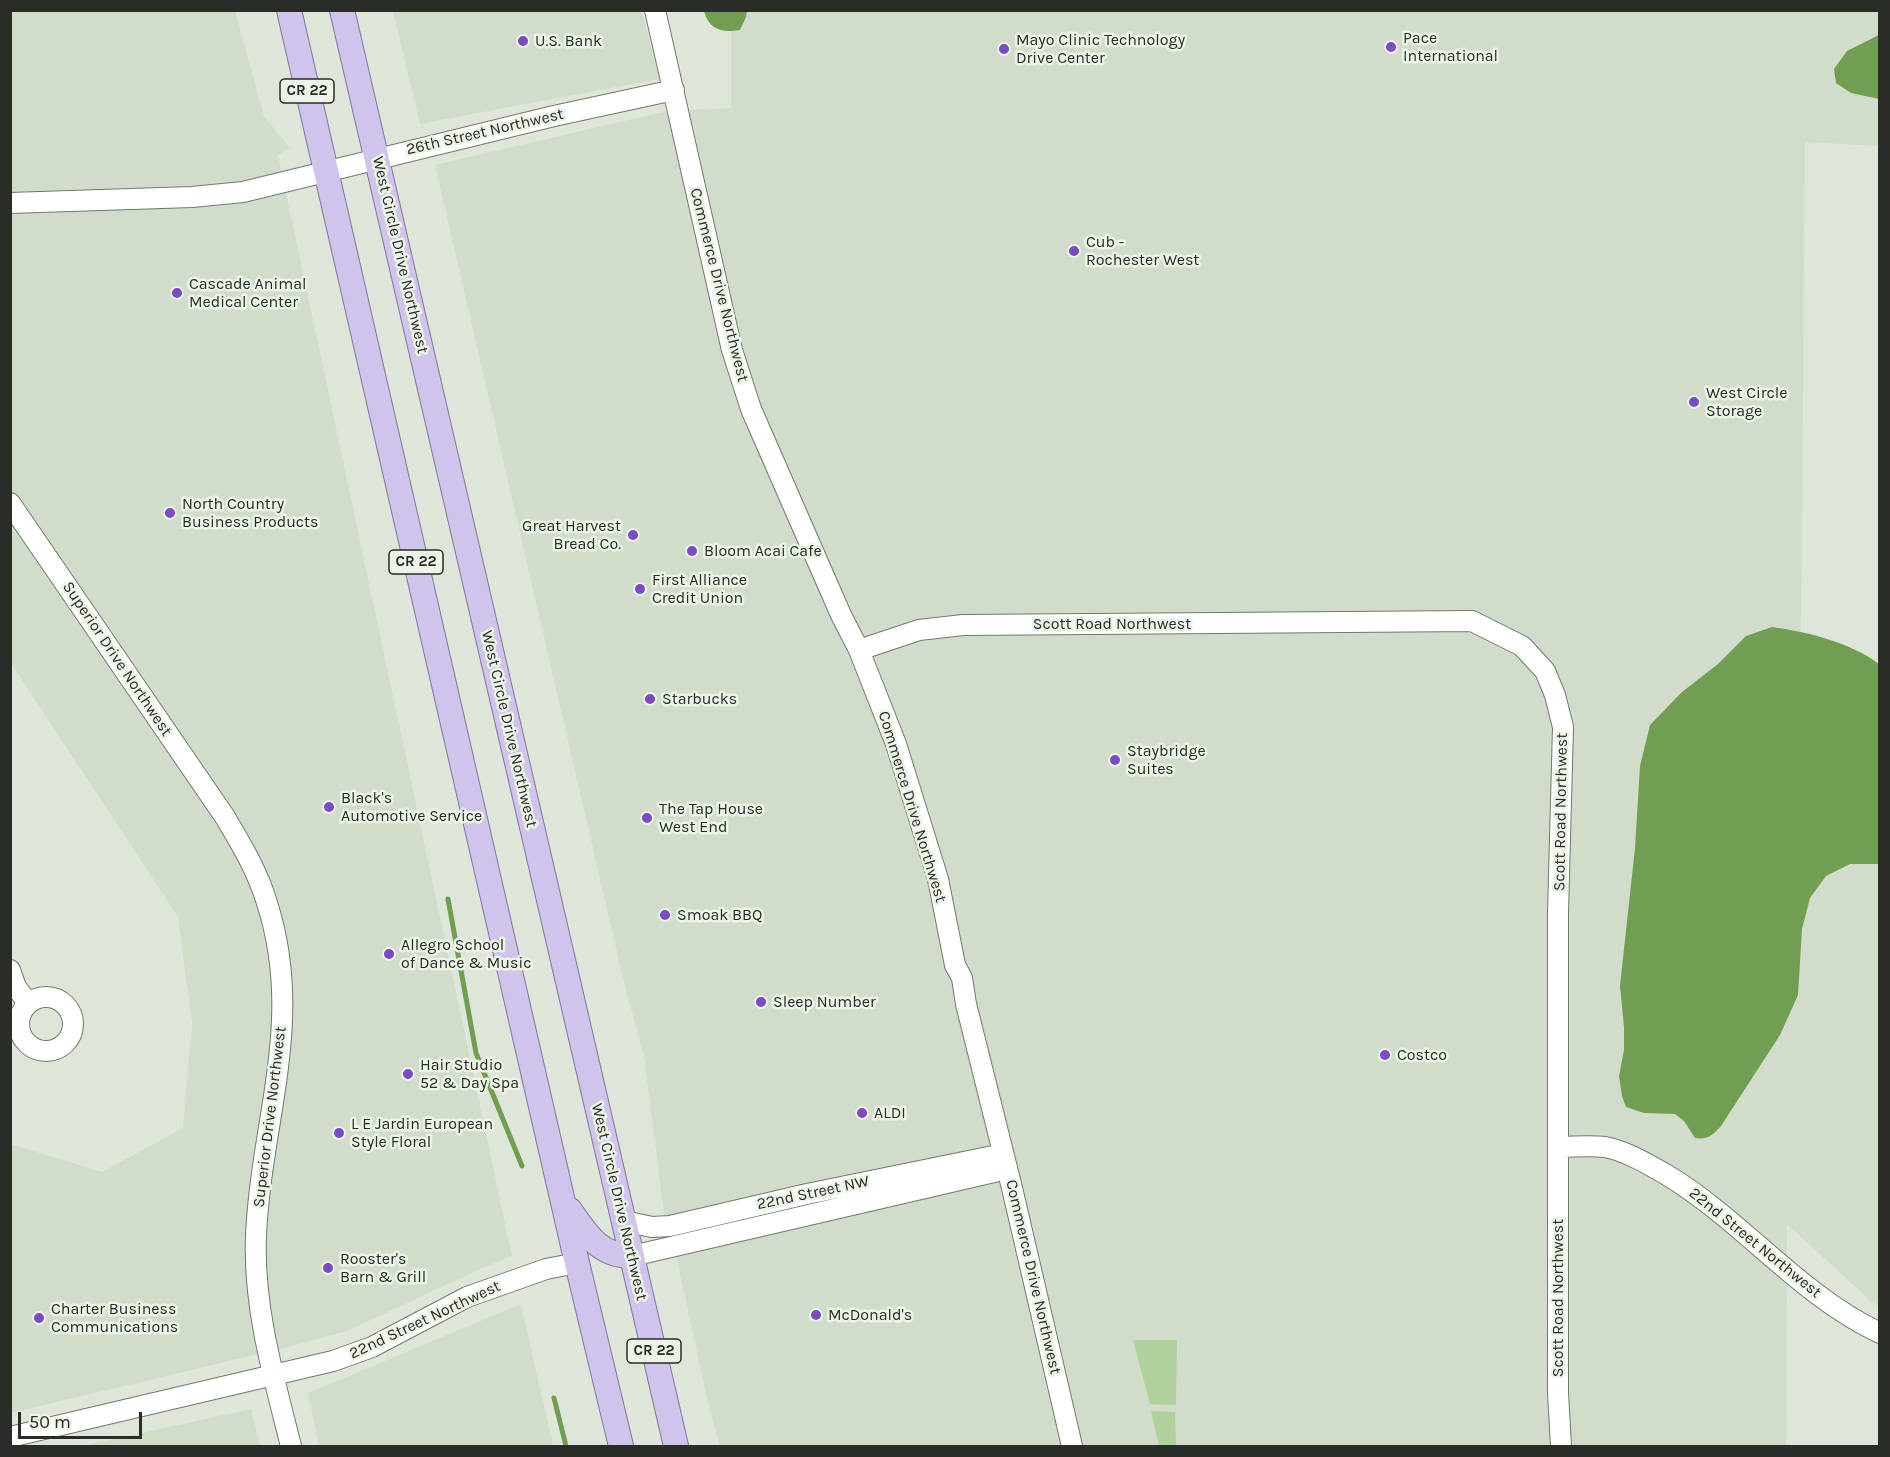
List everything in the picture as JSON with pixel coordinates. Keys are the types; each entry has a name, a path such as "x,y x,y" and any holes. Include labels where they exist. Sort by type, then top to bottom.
{"main road":[{"name":"CR 22","path":"289,10 621,1446"},
{"name":"West Circle Drive Northwest","path":"342,10 676,1446"},
{"path":"563,1200 596,1243 618,1256 632,1256"}],"street":[{"name":"Commerce Drive Northwest","path":"655,10 732,350 748,399 841,615 859,650 896,744 938,879 955,965 962,978 966,1004 1072,1446"},
{"name":"26th Street Northwest","path":"10,203 216,196 243,192 554,116 674,90"},
{"name":"Superior Drive Northwest","path":"10,502 225,817 244,850 267,901 280,958 282,1048 258,1210 256,1268 259,1302 291,1446"},
{"name":"Scott Road Northwest","path":"859,650 919,630 963,625 1473,621 1522,646 1545,671 1555,695 1563,727 1558,913 1558,1393 1561,1446"},
{"path":"10,970 16,987 28,1003"},
{"name":"22nd Street Northwest","path":"1559,1147 1605,1148 1645,1162 1695,1192 1821,1298 1863,1326 1880,1333"},
{"name":"22nd Street NW","path":"624,1221 652,1227 670,1226 807,1194 1005,1161"},
{"name":"22nd Street NW","path":"632,1256 1005,1161"},
{"name":"22nd Street Northwest","path":"10,1437 333,1361 372,1347 467,1298 546,1269 577,1263"}],"shaded area":[{"path":"11,11 235,11 264,116 290,148 278,155 512,1256 347,1331 11,1413 10,1144 102,1172 183,1128 192,1023 178,917 11,663"},
{"path":"393,11 642,11 659,79 420,124"},
{"path":"704,11 747,11 740,30 727,31 713,26"},
{"path":"731,11 1879,11 1879,146 1805,142 1799,864 1879,831 1879,1306 1787,1224 1786,1446 720,1446 709,1407 677,1260 665,1221 644,1057 623,978 435,165 667,111 731,108"},
{"path":"1879,35 1879,99 1851,93 1836,83 1834,69 1847,51"},
{"path":"1772,627 1828,639 1868,656 1879,664 1879,864 1850,864 1826,876 1810,898 1802,929 1798,995 1780,1035 1721,1126 1710,1136 1695,1138 1684,1121 1675,1114 1644,1113 1626,1107 1619,1076 1624,1050 1620,986 1635,848 1640,766 1650,725 1682,692 1718,664 1746,636"},
{"path":"521,1304 553,1446 319,1446 308,1393"},
{"path":"1133,1340 1177,1340 1176,1405 1150,1404"},
{"path":"251,1409 260,1446 82,1446"},
{"path":"1151,1411 1175,1412 1176,1446 1159,1446"}],"waterway":[{"path":"448,899 476,1053 522,1166"},
{"path":"554,1398 566,1446"}],"place":[{"name":"U.S. Bank","path":"523,41"},
{"name":"Pace International","path":"1391,47"},
{"name":"Mayo Clinic Technology Drive Center","path":"1004,49"},
{"name":"Cub - Rochester West","path":"1074,251"},
{"name":"Cascade Animal Medical Center","path":"177,293"},
{"name":"West Circle Storage","path":"1694,402"},
{"name":"North Country Business Products","path":"170,513"},
{"name":"Great Harvest Bread Co.","path":"633,535"},
{"name":"Bloom Acai Cafe","path":"692,551"},
{"name":"First Alliance Credit Union","path":"640,589"},
{"name":"Starbucks","path":"650,699"},
{"name":"Staybridge Suites","path":"1115,760"},
{"name":"Black's Automotive Service","path":"329,807"},
{"name":"The Tap House West End","path":"647,818"},
{"name":"Smoak BBQ","path":"665,915"},
{"name":"Allegro School of Dance & Music","path":"389,954"},
{"name":"Sleep Number","path":"761,1002"},
{"name":"Costco","path":"1385,1055"},
{"name":"Hair Studio 52 & Day Spa","path":"408,1074"},
{"name":"ALDI","path":"862,1113"},
{"name":"L E Jardin European Style Floral","path":"339,1133"},
{"name":"Rooster's Barn & Grill","path":"328,1268"},
{"name":"McDonald's","path":"816,1315"},
{"name":"Charter Business Communications","path":"39,1318"}]}
